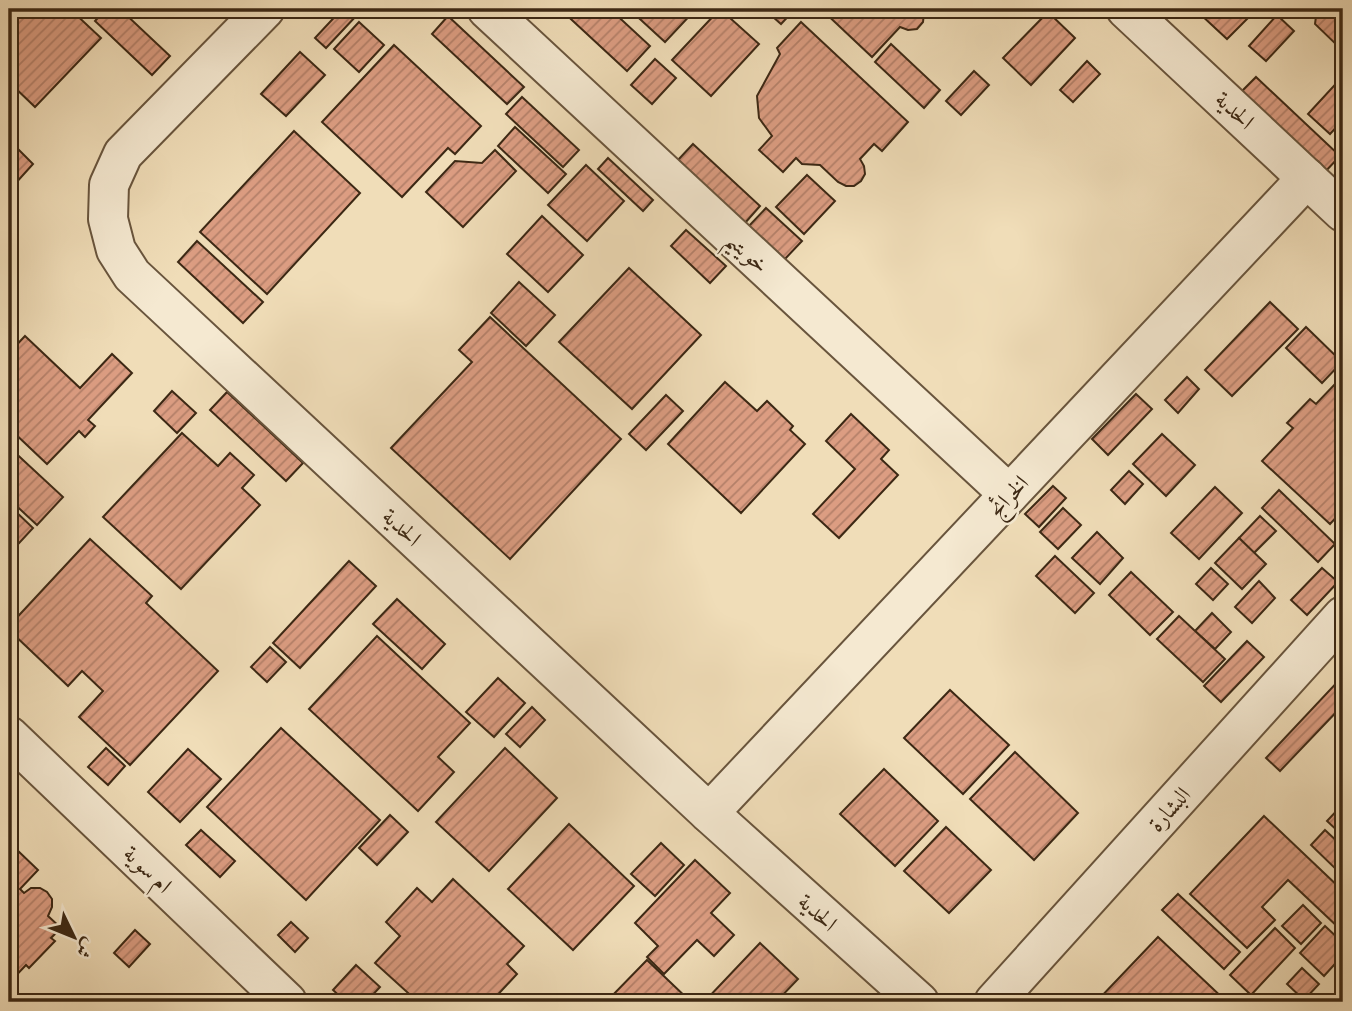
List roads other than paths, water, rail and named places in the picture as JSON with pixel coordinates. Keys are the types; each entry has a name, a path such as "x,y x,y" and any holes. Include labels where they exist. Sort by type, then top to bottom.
{"street":[{"name":"الحدية","path":"265,9 123,154 109,185 108,219 116,250 132,275 709,813 919,1002"},
{"name":"خويتيم","path":"487,9 1009,495"},
{"name":"الحدية","path":"1126,9 1343,212"},
{"name":"الخرائج","path":"709,813 1307,178"},
{"name":"البشارة","path":"994,1002 1343,616"},
{"name":"ام سوية","path":"9,736 287,1002"}]}
